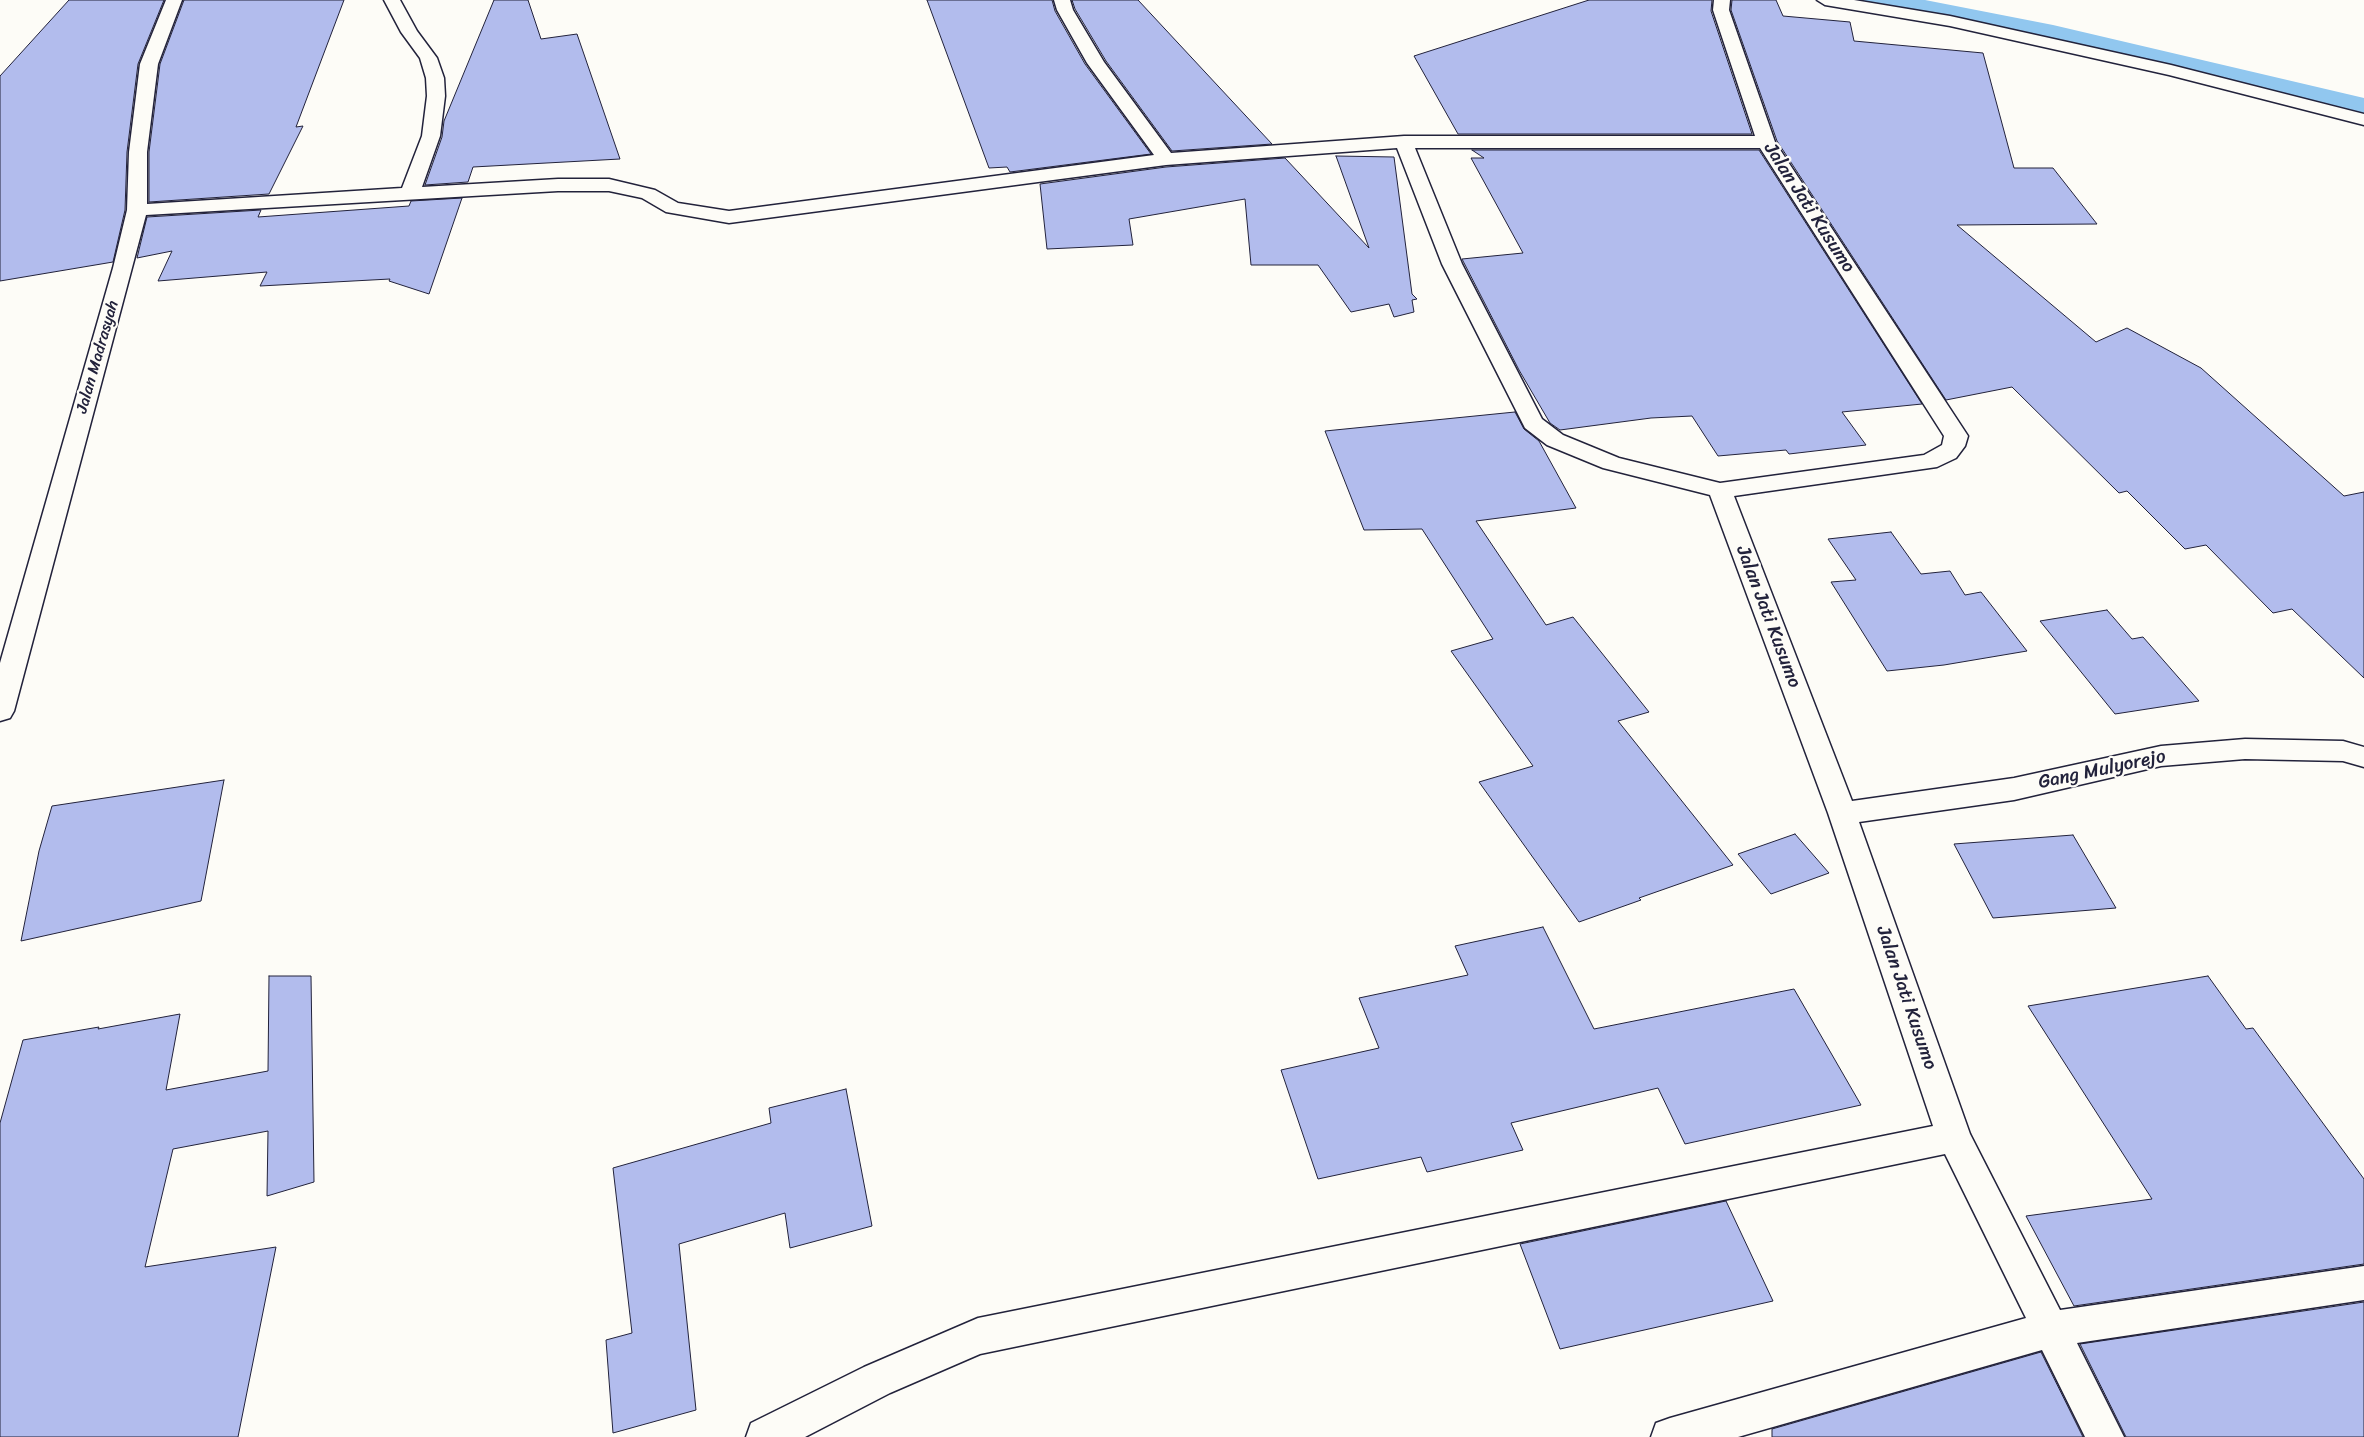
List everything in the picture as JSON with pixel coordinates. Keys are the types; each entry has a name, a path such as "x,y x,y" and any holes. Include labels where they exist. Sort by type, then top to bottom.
{"street":[{"name":"Jalan Madrasyah","path":"0,711 137,210 138,152 148,64 174,0"},
{"path":"392,0 408,32 428,58 435,78 436,96 431,136 410,193"},
{"path":"1062,0 1065,10 1096,63 1166,159"},
{"name":"Jalan Jati Kusumo","path":"1722,0 1722,10 1766,142 1956,436 1953,446 1948,453 1929,462 1720,490 1842,813 1954,1137 2105,1437"},
{"path":"1825,0 1950,21 2172,70 2364,120"},
{"path":"137,210 558,185 609,185 648,194 673,208 729,217 1166,159 1404,142 1766,142"},
{"path":"1404,142 1452,264 1533,423 1555,440 1611,463 1720,490"},
{"name":"Gang Mulyorejo","path":"1842,813 2014,789 2161,756 2245,749 2343,751 2364,757"},
{"path":"765,1437 877,1380 978,1336 1954,1137"},
{"path":"1670,1437 2052,1329 2364,1283"}],"building":[{"path":"69,0 164,0 138,64 127,152 125,210 113,262 0,281 0,76"},
{"path":"184,0 344,0 296,127 303,126 269,194 149,202 149,152 160,64"},
{"path":"494,0 528,0 541,39 577,34 620,159 473,167 468,182 425,185 442,137 444,121"},
{"path":"927,0 1052,0 1055,11 1085,64 1151,154 1010,172 1007,167 989,168"},
{"path":"1072,0 1138,0 1272,144 1172,151 1106,61 1075,9"},
{"path":"1589,0 1712,0 1711,11 1752,134 1458,134 1414,56"},
{"path":"1732,0 1776,0 1783,16 1850,22 1854,41 1983,53 2014,168 2053,168 2097,224 1957,225 2096,342 2127,328 2201,368 2344,496 2364,492 2364,678 2292,609 2273,613 2206,545 2185,549 2127,491 2119,493 2012,387 1946,400 1777,141 1731,10"},
{"path":"1472,150 1759,150 1922,404 1842,412 1866,445 1789,454 1786,450 1718,456 1692,416 1651,418 1560,430 1550,423 1519,370 1462,259 1523,253 1471,158 1484,158"},
{"path":"1336,156 1394,157 1412,294 1417,299 1412,300 1414,312 1394,317 1389,304 1351,312 1318,265 1251,265 1245,199 1129,219 1133,245 1047,249 1040,184 1166,167 1285,158 1369,248"},
{"path":"462,198 429,294 389,281 390,279 260,286 267,272 158,281 172,251 137,258 147,217 261,210 258,217 409,206 411,201"},
{"path":"1515,412 1524,429 1539,441 1576,508 1476,521 1546,625 1573,617 1649,712 1618,721 1733,865 1639,898 1641,900 1579,922 1479,782 1533,766 1451,651 1493,639 1422,529 1364,530 1325,431"},
{"path":"1891,532 1921,574 1950,571 1965,595 1981,592 2027,651 1944,665 1887,671 1831,582 1856,580 1828,539"},
{"path":"2107,610 2132,639 2143,637 2199,701 2115,714 2040,621"},
{"path":"224,780 201,901 21,941 39,851 52,806"},
{"path":"1795,834 1829,873 1771,894 1738,854"},
{"path":"2073,835 2116,908 1993,918 1954,844"},
{"path":"1543,927 1594,1029 1794,989 1861,1105 1685,1144 1658,1088 1511,1123 1523,1150 1427,1172 1421,1157 1318,1179 1281,1070 1379,1048 1359,998 1468,975 1455,946"},
{"path":"269,976 311,976 314,1182 267,1196 268,1131 173,1149 145,1267 276,1247 238,1437 0,1437 0,1123 23,1040 180,1014 166,1090 268,1071"},
{"path":"2208,976 2246,1029 2253,1028 2364,1179 2364,1264 2074,1306 2026,1216 2152,1199 2028,1006"},
{"path":"846,1089 872,1226 790,1248 785,1213 679,1244 696,1410 613,1433 606,1340 632,1333 613,1168 771,1123 769,1108"},
{"path":"1726,1201 1773,1301 1560,1349 1520,1244"},
{"path":"2364,1302 2364,1437 2126,1437 2080,1344"},
{"path":"2041,1352 2083,1437 1772,1437 1772,1429"}],"waterway":[{"path":"1867,0 2053,36 2364,110"}]}
